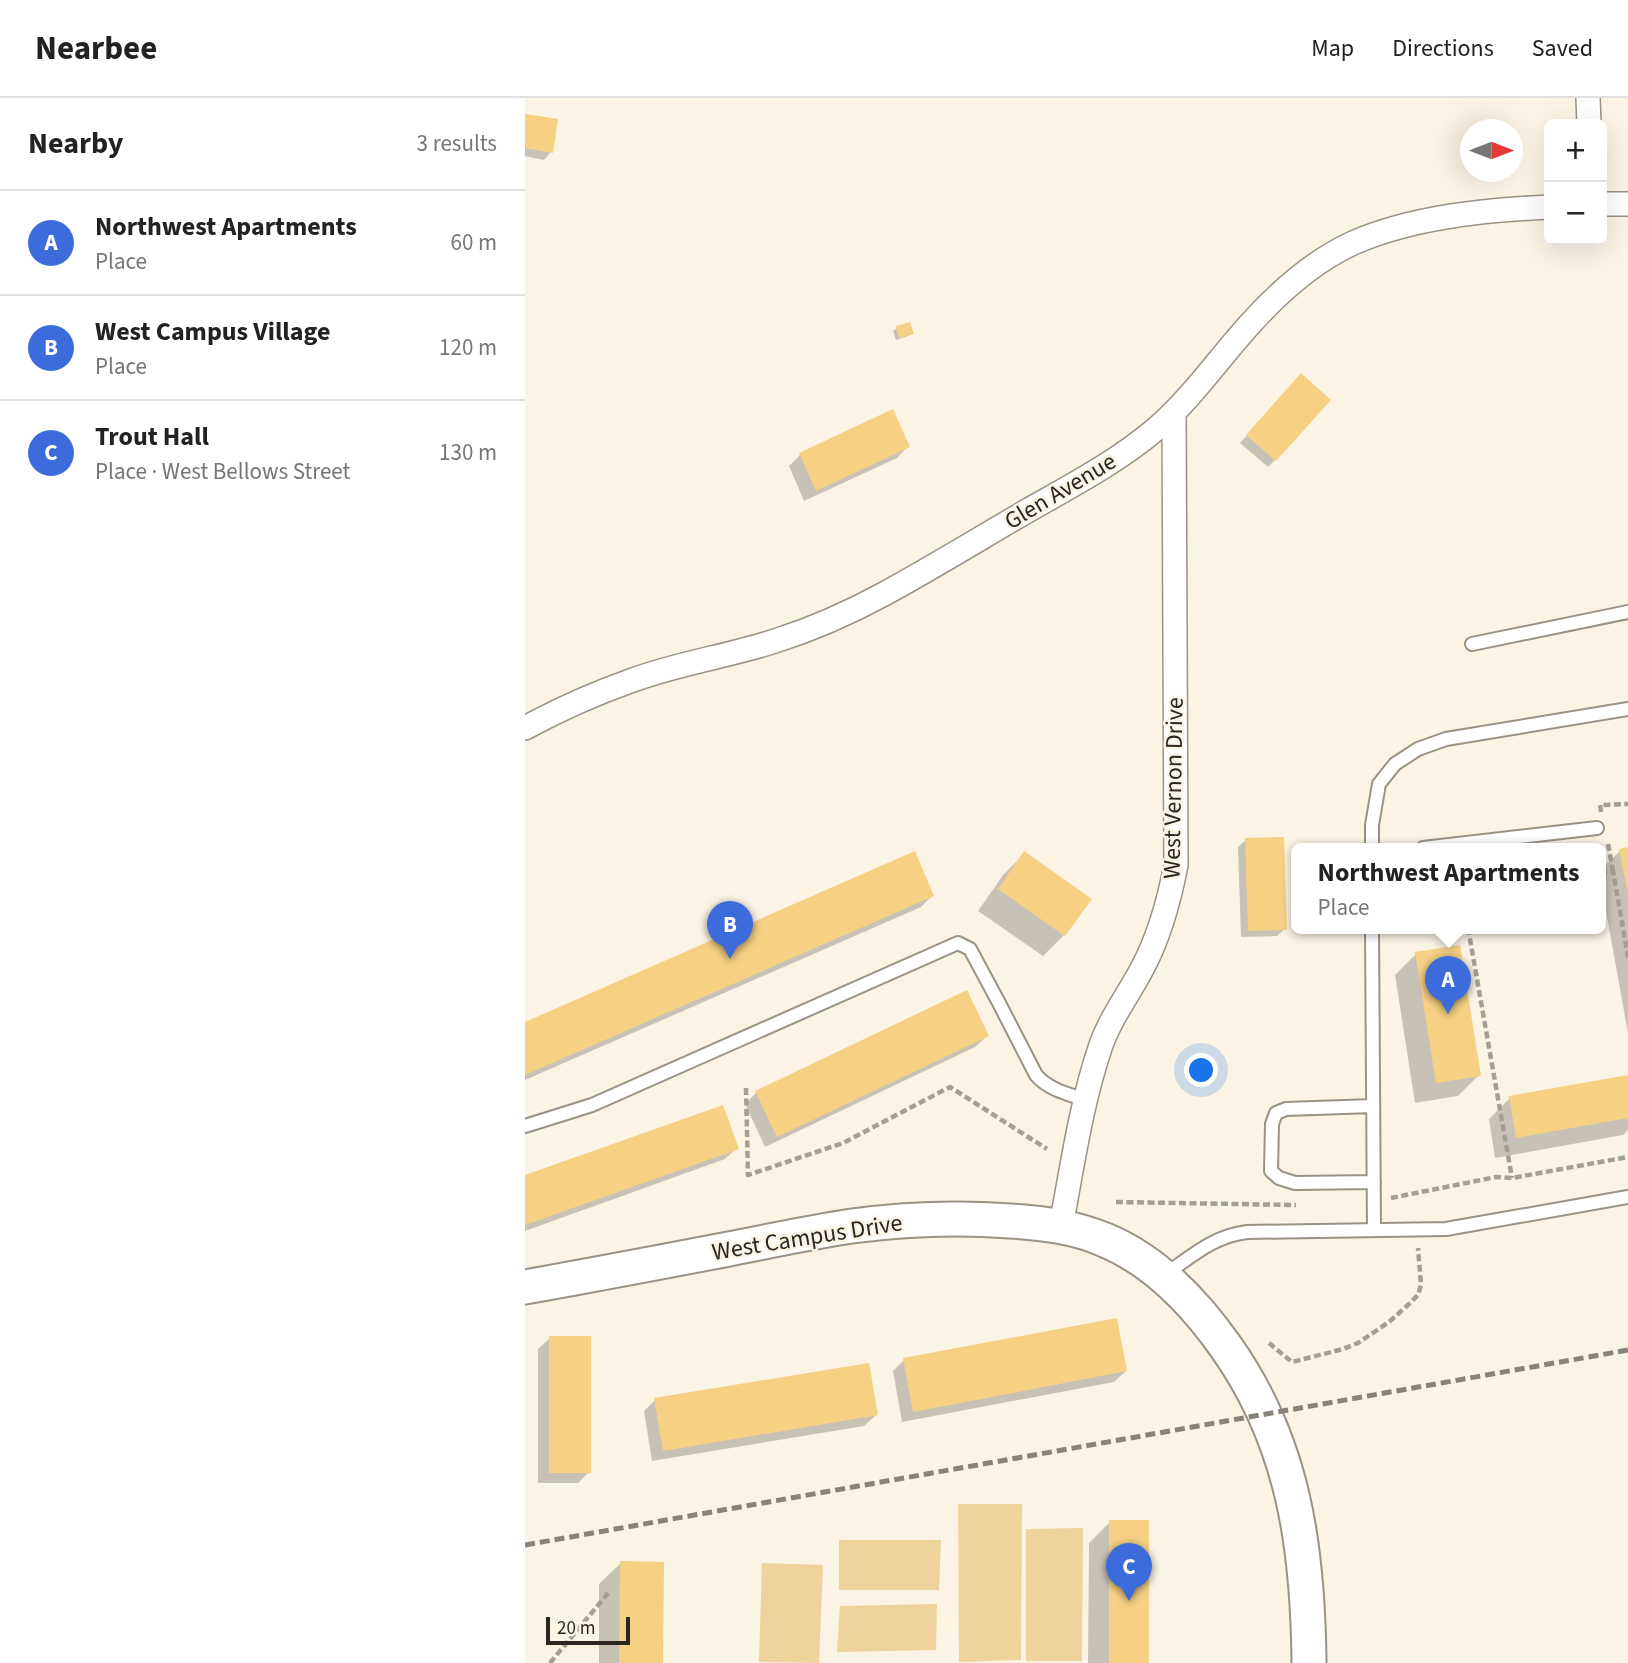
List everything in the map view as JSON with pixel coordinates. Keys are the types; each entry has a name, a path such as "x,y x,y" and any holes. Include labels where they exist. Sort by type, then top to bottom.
{"street":[{"path":"1588,98 1589,119"},
{"path":"1607,204 1628,204"},
{"name":"Glen Avenue","path":"525,728 555,711 634,679 775,641 848,613 1111,462 1174,413 1273,301 1319,262 1351,244 1430,220 1485,211 1544,207"},
{"name":"West Vernon Drive","path":"1061,1226 1086,1100 1100,1048 1108,1027 1155,943 1165,915 1176,865 1174,413"},
{"name":"West Campus Drive","path":"525,1287 854,1226 893,1222 1027,1222 1061,1226 1121,1247 1163,1276 1202,1315 1238,1364 1266,1415 1289,1476 1301,1534 1307,1589 1310,1663"}],"lane":[{"path":"1472,644 1628,612"},
{"path":"1372,843 1372,825 1379,784 1395,764 1418,749 1446,738 1628,709"},
{"path":"1466,843 1597,828"},
{"path":"1372,934 1374,1230"},
{"path":"525,1126 592,1105 958,943 970,950 1036,1075 1050,1087 1086,1100"},
{"path":"1373,1105 1286,1109 1276,1113 1272,1124 1271,1171 1279,1178 1294,1183 1374,1182"},
{"path":"1163,1276 1209,1244 1233,1233 1446,1229 1628,1197"}],"path":[{"path":"1606,872 1613,871 1628,957"},
{"path":"1469,934 1512,1178"},
{"path":"746,1088 748,1175 843,1143 950,1087 1047,1149"},
{"path":"1374,1202 1496,1177 1512,1178 1628,1157"},
{"path":"1116,1202 1301,1205"},
{"path":"1269,1343 1292,1362 1358,1343 1389,1322 1418,1294 1421,1285 1416,1229"},
{"path":"550,1663 609,1592"}],"shaded area":[{"path":"958,1504 1022,1504 1021,1660 959,1662"},
{"path":"1083,1528 1082,1661 1026,1661 1026,1529"},
{"path":"839,1540 941,1540 939,1590 839,1590"},
{"path":"762,1563 823,1565 819,1663 759,1662"},
{"path":"937,1604 936,1650 837,1652 840,1606"}],"building":[{"path":"525,114 558,119 553,153 525,148"},
{"path":"910,322 914,334 899,338 896,326"},
{"path":"1301,373 1331,400 1276,461 1246,435"},
{"path":"893,409 910,447 816,491 799,453"},
{"path":"1284,837 1287,930 1248,931 1245,838"},
{"path":"1628,847 1628,889 1627,889 1619,849"},
{"path":"915,851 934,896 525,1075 525,1022"},
{"path":"1024,851 1092,899 1065,936 998,889"},
{"path":"1460,945 1481,1076 1436,1083 1415,952"},
{"path":"967,990 989,1036 777,1137 755,1091"},
{"path":"1628,1075 1628,1118 1516,1138 1509,1096"},
{"path":"723,1105 739,1149 525,1225 525,1175"},
{"path":"1117,1318 1127,1371 913,1412 903,1358"},
{"path":"549,1336 591,1336 591,1473 549,1473"},
{"path":"869,1363 878,1415 663,1451 654,1398"},
{"path":"1109,1520 1149,1520 1149,1663 1109,1663"},
{"path":"620,1561 664,1562 663,1663 619,1663"}],"railway":[{"path":"525,1545 1628,1350"}],"place":[{"name":"West Campus Village","path":"730,959"},
{"name":"Northwest Apartments","path":"1448,1014"},
{"name":"Trout Hall","path":"1129,1601"}]}
